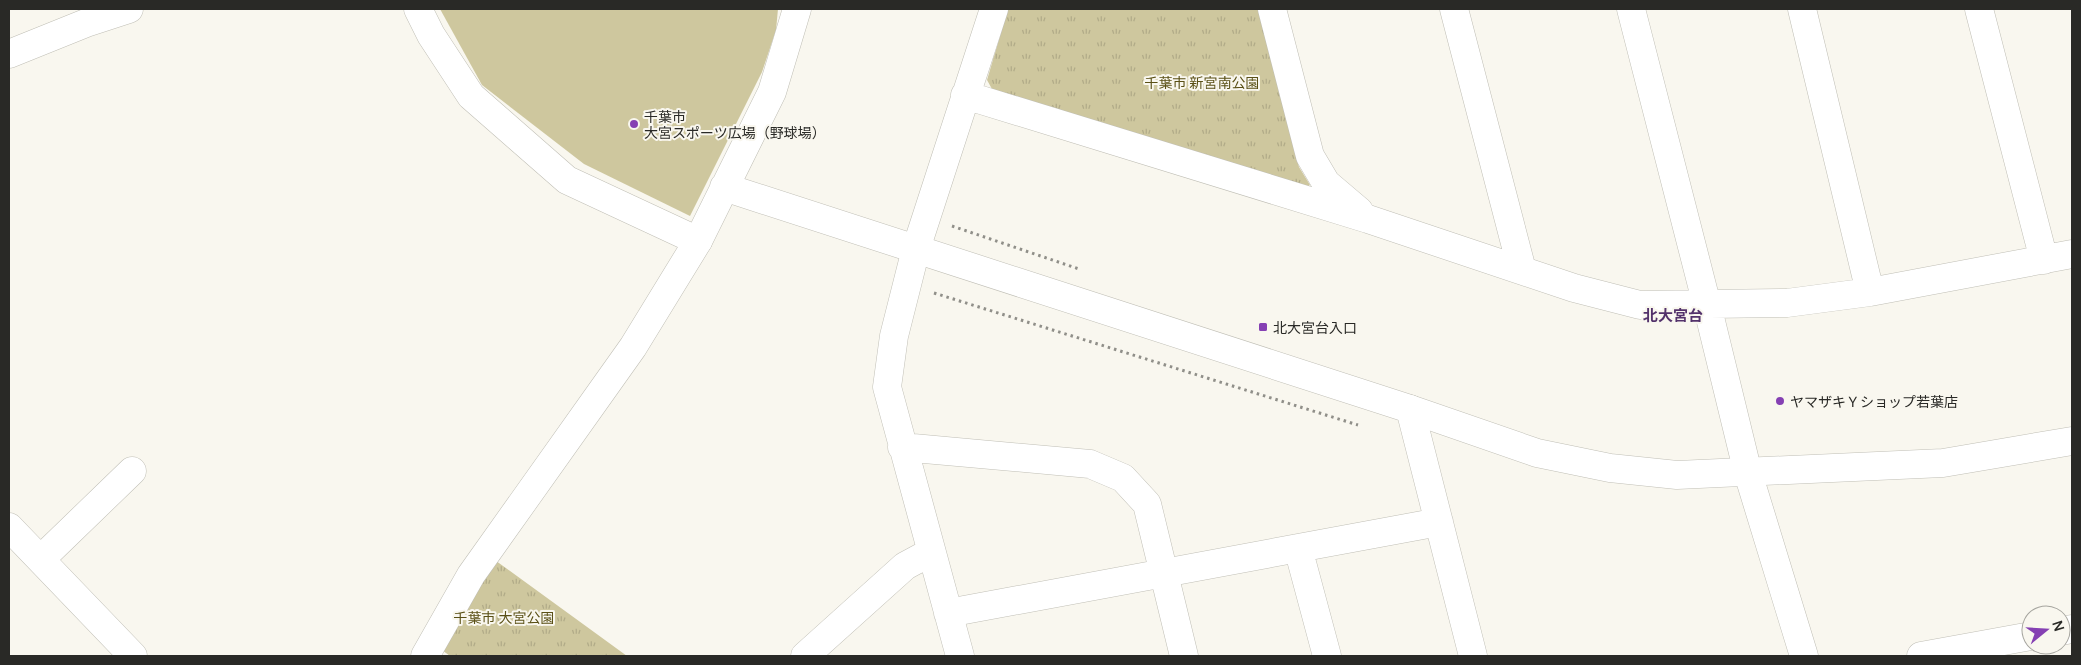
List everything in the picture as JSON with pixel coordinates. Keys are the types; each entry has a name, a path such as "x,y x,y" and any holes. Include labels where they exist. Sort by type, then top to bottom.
{"street":[{"path":"9,54 86,23 129,9"},
{"path":"418,9 431,35 471,96 567,180 698,240"},
{"path":"425,656 471,575 633,347 698,240 772,92 797,9"},
{"path":"960,656 887,387 894,336 916,249 994,9"},
{"path":"1272,9 1310,156 1326,184 1368,219"},
{"path":"1454,9 1522,270"},
{"path":"1631,9 1748,473 1804,656"},
{"path":"1802,9 1870,292"},
{"path":"1979,9 2044,260"},
{"path":"965,95 1368,219 1574,288 1640,305 1787,303 1870,292 2072,254"},
{"path":"724,187 1410,409 1537,452 1610,468 1677,475 1943,463 2072,441"},
{"path":"1410,409 1473,656"},
{"path":"902,447 1090,464 1124,478 1147,504 1184,656"},
{"path":"41,559 132,470"},
{"path":"948,613 1439,522"},
{"path":"9,527 133,656"},
{"path":"1298,548 1327,656"},
{"path":"805,656 905,566 931,552"},
{"path":"1921,656 2021,638"}],"path":[{"path":"952,226 1084,270"},
{"path":"929,292 1364,427"}],"green space":[{"name":"千葉市 大宮スポーツ広場（野球場）","path":"440,9 778,9 776,30 762,72 690,216 584,164 482,85"},
{"name":"千葉市 新宮南公園","path":"1008,9 1259,9 1299,167 1310,185 1301,191 992,89 987,80"},
{"name":"千葉市 大宮公園","path":"492,558 627,656 450,656 438,647"}],"place":[{"name":"千葉市 大宮スポーツ広場（野球場）","path":"634,124"},
{"name":"北大宮台入口","path":"1263,327"},
{"name":"ヤマザキＹショップ若葉店","path":"1780,401"}],"district":[{"name":"北大宮台","path":"1673,315"}]}
